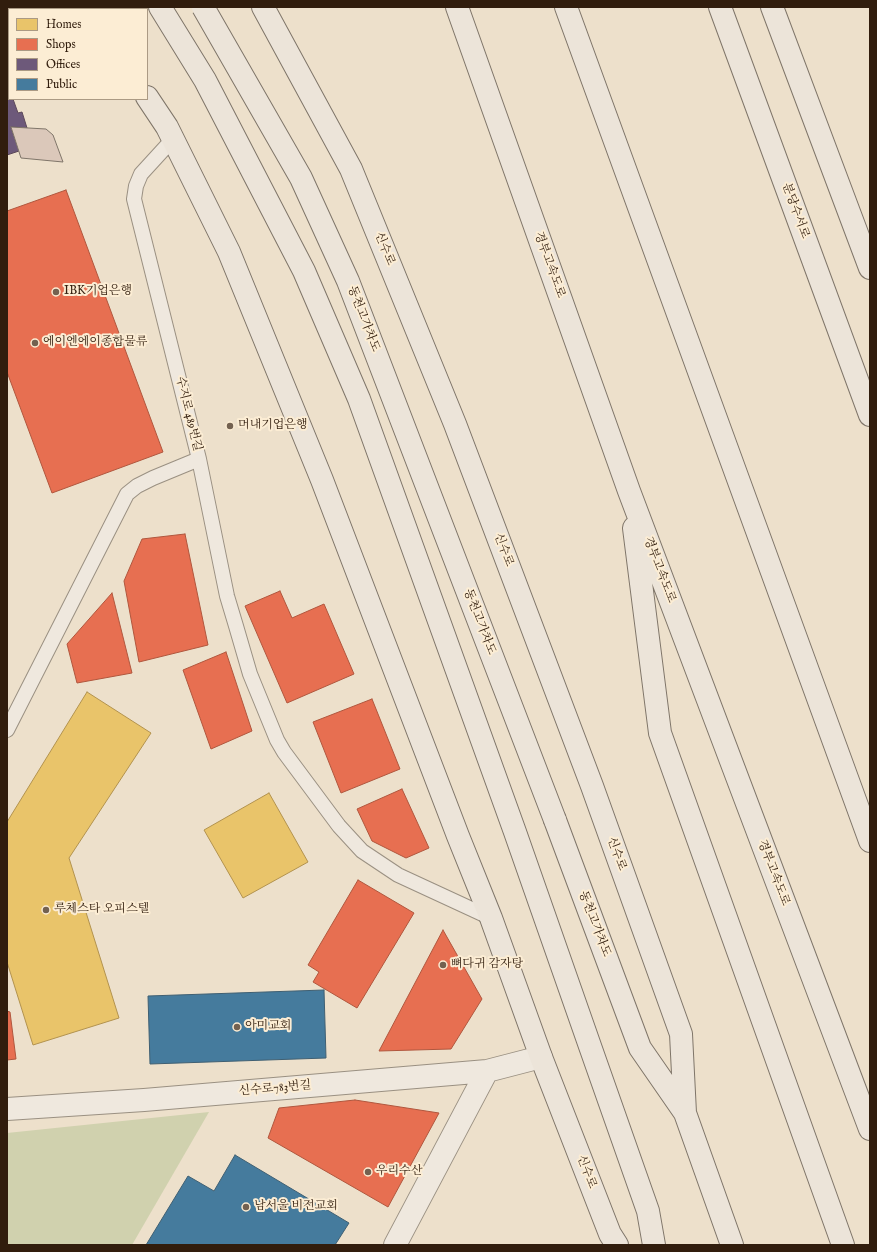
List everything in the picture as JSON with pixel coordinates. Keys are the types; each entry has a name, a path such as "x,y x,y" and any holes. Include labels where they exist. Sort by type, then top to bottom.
{"main road":[{"path":"160,7 205,80 307,278 359,400 515,832 648,1211 654,1245"},
{"name":"동천고가차도","path":"203,7 301,178 348,281 555,820 640,1048 685,1113 732,1245"},
{"name":"신수로","path":"263,7 351,169 455,424 589,779 681,1034 685,1113"},
{"name":"경부고속도로","path":"457,7 629,491 870,1129"},
{"path":"566,7 870,841"},
{"name":"분당수서로","path":"720,7 870,415"},
{"path":"772,7 870,268"},
{"name":"신수로","path":"148,98 167,127 232,259 322,480 458,836 491,918 541,1057 610,1234 617,1245"},
{"path":"629,491 660,734 843,1245"}],"street":[{"name":"신수로783번길","path":"7,1109 144,1100 487,1071 541,1057"},
{"path":"395,1245 487,1071"}],"lane":[{"name":"수지로 489번길","path":"7,730 127,494 137,486 153,478 199,459 134,199 136,186 141,174 173,139"},
{"path":"199,459 227,596 250,674 277,740 284,752 339,826 362,851 398,876 491,918"}],"green space":[{"path":"209,1112 132,1245 7,1245 7,1133"}],"building: Homes":[{"name":"루체스타 오피스텔","path":"87,692 151,733 69,858 119,1018 33,1045 7,962 7,822"},
{"path":"269,793 308,862 243,898 204,830"}],"building: Shops":[{"name":"IBK기업은행","path":"66,190 163,452 52,493 7,372 7,211"},
{"path":"185,534 208,645 139,662 124,581 142,539"},
{"path":"280,591 292,618 324,604 354,674 287,703 245,606"},
{"path":"112,593 132,673 77,683 67,644"},
{"path":"226,652 252,731 211,749 183,670"},
{"path":"372,699 400,769 341,793 313,722"},
{"path":"402,789 429,848 406,858 372,841 357,809"},
{"path":"358,880 414,913 357,1008 313,982 319,972 308,965"},
{"name":"뼈다귀 감자탕","path":"443,930 482,999 451,1049 379,1051"},
{"path":"7,1011 10,1012 16,1059 7,1060"},
{"name":"우리수산","path":"355,1100 439,1113 388,1207 268,1138 279,1108"}],"building: Offices":[{"path":"7,69 8,100 13,100 18,113 22,112 27,128 11,127 19,151 7,155"}],"building: Public":[{"name":"아미교회","path":"324,990 326,1058 150,1064 148,996"},
{"name":"남서울 비전교회","path":"235,1155 349,1223 335,1245 146,1245 188,1176 214,1191"}],"building: Other":[{"path":"11,127 46,129 53,135 63,162 21,158"}],"place":[{"name":"IBK기업은행","path":"56,292"},
{"name":"에이엔에이종합물류","path":"35,343"},
{"name":"머내기업은행","path":"230,426"},
{"name":"루체스타 오피스텔","path":"46,910"},
{"name":"뼈다귀 감자탕","path":"443,965"},
{"name":"아미교회","path":"237,1027"},
{"name":"우리수산","path":"368,1172"},
{"name":"남서울 비전교회","path":"246,1207"}]}
